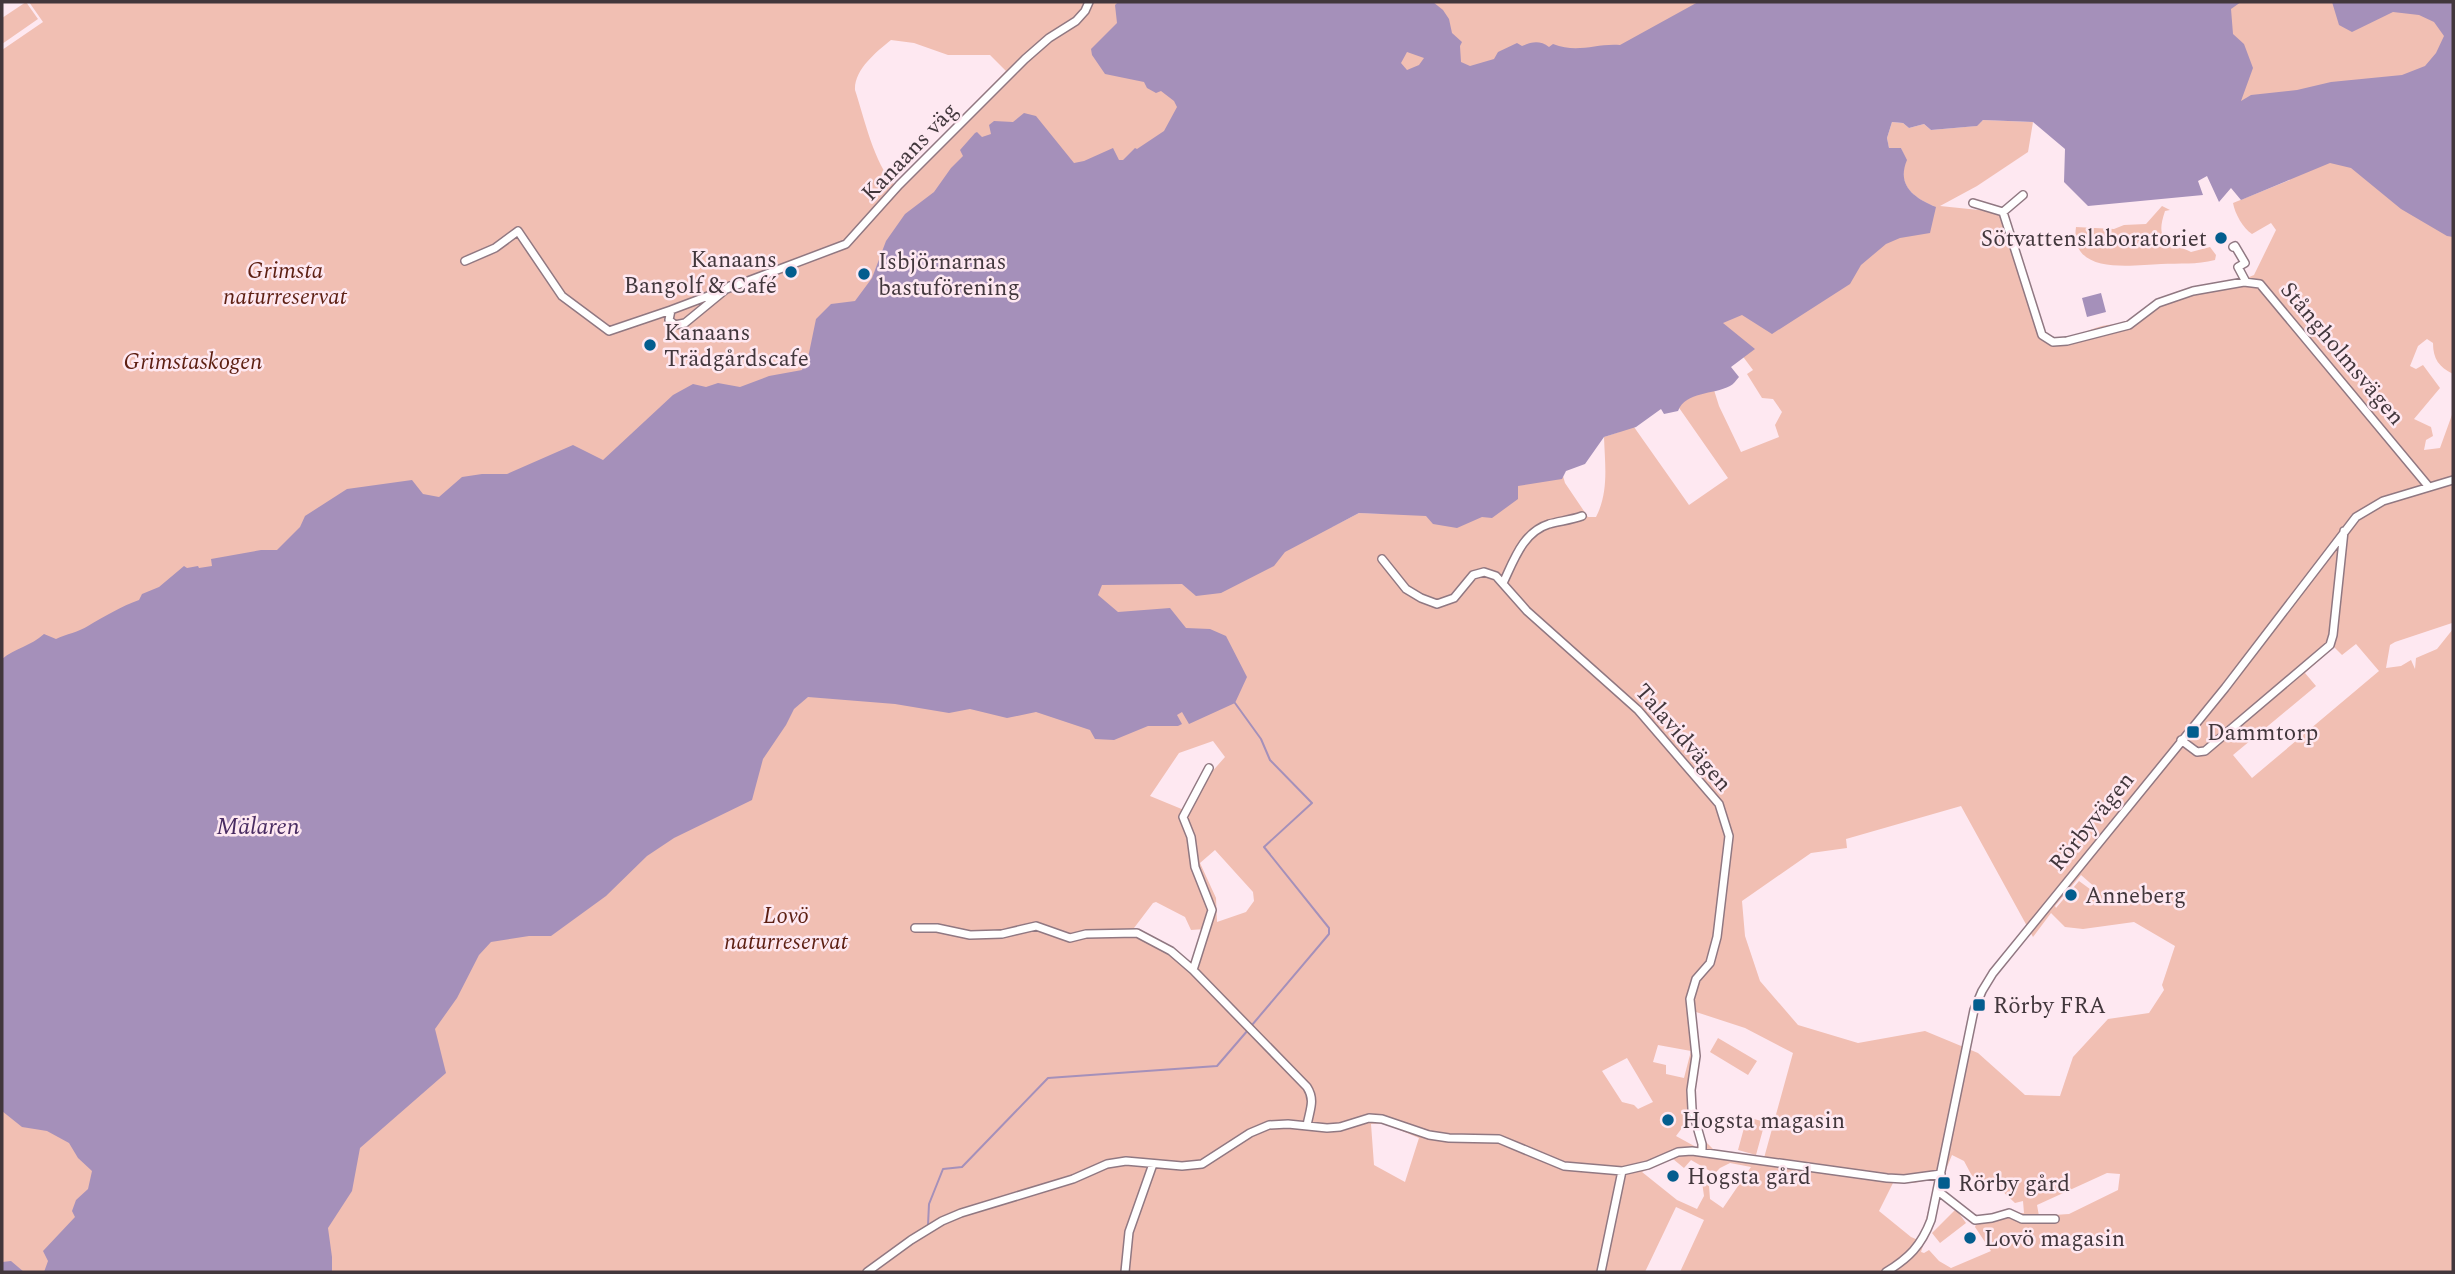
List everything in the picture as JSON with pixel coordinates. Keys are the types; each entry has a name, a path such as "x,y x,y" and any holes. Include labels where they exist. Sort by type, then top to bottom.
{"street":[{"name":"Kanaans väg","path":"730,286 685,323 675,324 669,320 671,310 730,286 846,244 899,185 1025,59 1049,38 1076,21 1088,2"},
{"path":"1973,203 2003,212 2023,195"},
{"name":"Stångholmsvägen","path":"2003,212 2042,335 2053,342 2067,341 2129,325 2158,303 2193,290 2246,282 2260,284 2429,487"},
{"path":"466,261 495,248 518,231 562,296 608,331 671,310"},
{"path":"2233,247 2235,246 2245,262 2238,267 2246,282"},
{"name":"Rörbyvägen","path":"1886,1272 1903,1262 1920,1246 1931,1220 1972,1021 1979,997 1993,973 2240,669 2356,517 2384,501 2453,480"},
{"path":"1382,559 1406,590 1437,604 1450,601 1468,579 1478,573 1490,573 1503,583 1520,548 1534,532 1541,527 1581,516"},
{"path":"2181,740 2197,752 2206,751 2330,645 2344,531"},
{"name":"Talavidvägen","path":"1503,583 1527,611 1638,710 1710,792 1724,814 1729,836 1716,942 1710,963 1696,979 1689,999 1696,1056 1691,1090 1692,1109 1702,1152"},
{"path":"1193,970 1212,911 1195,867 1191,837 1184,817 1209,768"},
{"path":"915,928 937,928 970,935 1002,934 1036,926 1070,938 1086,934 1137,933 1171,951 1193,970 1307,1087 1313,1103 1307,1126"},
{"path":"867,1272 942,1220 1073,1179 1107,1164 1126,1161 1182,1166 1202,1164 1250,1133 1269,1125 1340,1127 1369,1118 1382,1119 1429,1135 1499,1139 1564,1166 1622,1171 1648,1165 1678,1152 1702,1152 1887,1178 1904,1179 1941,1174"},
{"path":"1125,1272 1129,1232 1153,1164"},
{"path":"1601,1272 1622,1171"},
{"path":"1938,1191 1976,1220 2009,1213 2022,1219 2054,1219"}],"green space":[{"path":"26,2 38,19 2,44 2,18"},
{"name":"Grimsta naturreservat","path":"29,2 1829,2 917,341 2,796 2,50 43,22","holes":["891,40 914,43 948,55 990,55 1006,71 894,184 875,153 855,90 858,75 867,62"]},
{"name":"Lovö naturreservat","path":"1978,2 2453,2 2453,374 2438,362 2433,343 2427,339 2418,346 2410,366 2416,369 2423,365 2440,388 2414,419 2431,427 2433,436 2426,440 2424,450 2440,448 2453,412 2453,626 2452,623 2390,645 2386,668 2401,666 2411,660 2415,669 2416,658 2437,649 2453,629 2453,1272 1680,1272 1704,1220 1676,1207 1645,1272 2,1272 2,1040 31,1051 96,1086 138,1120 156,1171 146,1225 224,1190 291,786 750,564 1117,406 1312,323 1723,176 1851,38","holes":["1986,106 2029,110 2072,139 2080,164 2105,177 2189,161 2220,149 2282,165 2290,180 2233,203 2240,220 2252,234 2271,223 2276,230 2254,275 2177,292 2155,301 2118,324 2102,326 2063,339 2056,338 2043,329 2008,213 1940,206 1977,186 2028,152 2033,122 1983,120 1976,126 1931,130 1924,124 1909,128 1903,123 1892,122 1887,138 1889,149 1901,148 1906,160 1903,176 1905,183 1913,194 1933,206 1914,214 1894,193 1887,165 1874,154 1870,145 1872,128 1878,115 1904,111 1927,114 1967,113","1741,354 1753,370 1747,374 1762,398 1773,399 1782,412 1775,425 1779,437 1741,452 1719,406 1709,374","1668,392 1728,478 1689,505 1634,427 1630,417 1653,398","1611,410 1619,432 1604,437 1603,498 1596,517 1588,517 1565,483 1557,455","1384,499 1390,514 1359,513 1332,527 1325,516 1355,503","2356,644 2379,671 2252,778 2233,755 2316,686 2305,673 2334,647 2342,655","1213,741 1225,757 1194,792 1184,810 1150,796 1179,753","1961,806 2033,937 2051,913 2065,927 2083,929 2134,922 2175,946 2162,985 2164,990 2149,1013 2108,1019 2073,1057 2060,1096 2025,1095 1978,1053 1925,1031 1858,1043 1798,1025 1760,981 1745,936 1742,901 1811,853 1847,848 1846,839","1215,850 1253,892 1254,901 1246,912 1217,922 1216,898 1200,863","2081,875 2097,889 2094,892 2079,881 2056,908 2055,906","1156,902 1185,917 1191,930 1205,929 1193,965 1190,966 1165,943 1134,928","1693,1011 1745,1028 1793,1053 1764,1158 1714,1150 1706,1142 1696,1123 1692,1086 1697,1055","1658,1045 1691,1051 1684,1078 1666,1074 1666,1065 1653,1062","1627,1058 1653,1102 1638,1109 1622,1102 1602,1071","1691,1116 1700,1143 1696,1147 1676,1136","1383,1123 1419,1138 1405,1182 1374,1165 1371,1124","1952,1155 1964,1161 1972,1176 1996,1185 2015,1203 2023,1201 2024,1213 1977,1222 1975,1227 1991,1251 1951,1268 1939,1261 1929,1250 1921,1252 1928,1229 1932,1227 1942,1179","1673,1159 1684,1168 1691,1160 1710,1171 1702,1182 1704,1196 1697,1209 1677,1200 1642,1172","1730,1163 1751,1167 1723,1208 1710,1199 1709,1186 1705,1183 1720,1168","2107,1173 2120,1174 2118,1190 2069,1214 2039,1216 2037,1205","1936,1179 1923,1231 1918,1240 1879,1211 1893,1183"]},
{"path":"2162,206 2170,210 2165,211 2162,221 2162,234 2165,238 2191,252 2210,247 2216,255 2215,260 2188,264 2120,266 2092,261 2082,254 2076,243 2076,227 2114,229 2124,225 2146,224"},
{"path":"1718,1038 1757,1061 1748,1075 1710,1052"},
{"path":"1747,1117 1765,1122 1756,1155 1738,1150"},
{"path":"1956,1209 1966,1223 1940,1243 1932,1233"}],"water":[{"name":"Mälaren","path":"1118,2 1433,2 1443,10 1449,19 1452,33 1462,42 1461,62 1470,66 1494,59 1498,52 1517,43 1522,46 1535,42 1549,47 1553,44 1571,48 1620,45 1698,2 2241,2 2231,9 2233,34 2244,44 2253,68 2241,101 2251,95 2297,90 2331,82 2402,75 2425,66 2436,53 2444,36 2434,22 2419,15 2393,12 2352,32 2339,25 2332,2 2453,2 2453,237 2401,209 2351,168 2330,163 2241,200 2231,188 2219,202 2207,176 2198,181 2203,195 2088,206 2064,182 2065,149 2033,122 1983,120 1977,126 1931,130 1924,124 1909,128 1903,123 1892,122 1887,138 1889,148 1901,148 1907,160 1904,169 1906,184 1921,200 1936,207 1930,233 1900,238 1886,244 1861,265 1850,284 1772,334 1742,315 1723,323 1755,349 1731,367 1739,377 1730,386 1693,397 1678,411 1664,414 1661,409 1636,427 1604,437 1585,464 1566,471 1562,479 1518,486 1518,499 1492,518 1482,517 1457,528 1433,524 1426,516 1359,513 1285,552 1274,566 1221,593 1196,596 1182,584 1102,585 1098,595 1118,612 1170,608 1186,628 1210,629 1226,636 1247,677 1235,703 1189,724 1182,712 1177,715 1182,724 1178,726 1148,726 1114,740 1095,739 1090,730 1036,712 1007,718 970,709 949,713 895,704 808,697 794,709 763,759 752,800 674,838 647,856 606,896 551,936 529,936 491,942 479,955 457,998 435,1029 446,1073 360,1148 352,1191 328,1228 332,1272 44,1272 48,1261 43,1251 75,1217 72,1211 76,1200 88,1189 92,1171 78,1158 69,1143 47,1131 22,1127 2,1111 2,659 44,634 56,639 139,600 142,594 159,587 184,566 212,566 211,559 261,550 277,550 300,527 305,516 347,489 412,480 423,494 439,497 462,477 507,474 573,445 603,460 673,395 693,384 706,387 718,383 740,387 769,376 802,370 809,353 816,319 831,304 855,301 872,278 886,241 905,214 934,192 963,156 960,150 975,133 982,137 991,134 989,125 994,121 1013,122 1024,113 1036,116 1074,163 1113,148 1119,160 1123,160 1135,148 1164,131 1177,107 1174,101 1161,91 1156,93 1147,88 1144,82 1105,74 1092,55 1091,49 1117,23 1115,5","holes":["1407,52 1424,58 1419,65 1407,70 1401,63"]},
{"path":"2101,293 2106,312 2087,317 2082,298"},
{"path":"11,1261 24,1272 2,1272 2,1262"}],"waterway":[{"path":"1235,703 1261,739 1270,760 1312,803 1264,847 1329,928 1329,934 1252,1025"},
{"path":"928,1225 929,1204 943,1169 962,1167 1048,1078 1217,1066 1248,1030"}],"place":[{"name":"Sötvattenslaboratoriet","path":"2221,238"},
{"name":"Kanaans Bangolf & Café","path":"791,272"},
{"name":"Isbjörnarnas bastuförening","path":"864,274"},
{"name":"Kanaans Trädgårdscafe","path":"650,345"},
{"name":"Dammtorp","path":"2193,732"},
{"name":"Anneberg","path":"2071,895"},
{"name":"Rörby FRA","path":"1979,1005"},
{"name":"Hogsta magasin","path":"1668,1120"},
{"name":"Hogsta gård","path":"1673,1176"},
{"name":"Rörby gård","path":"1944,1183"},
{"name":"Lovö magasin","path":"1970,1238"}],"park label":[{"name":"Grimstaskogen","path":"193,361"}]}
